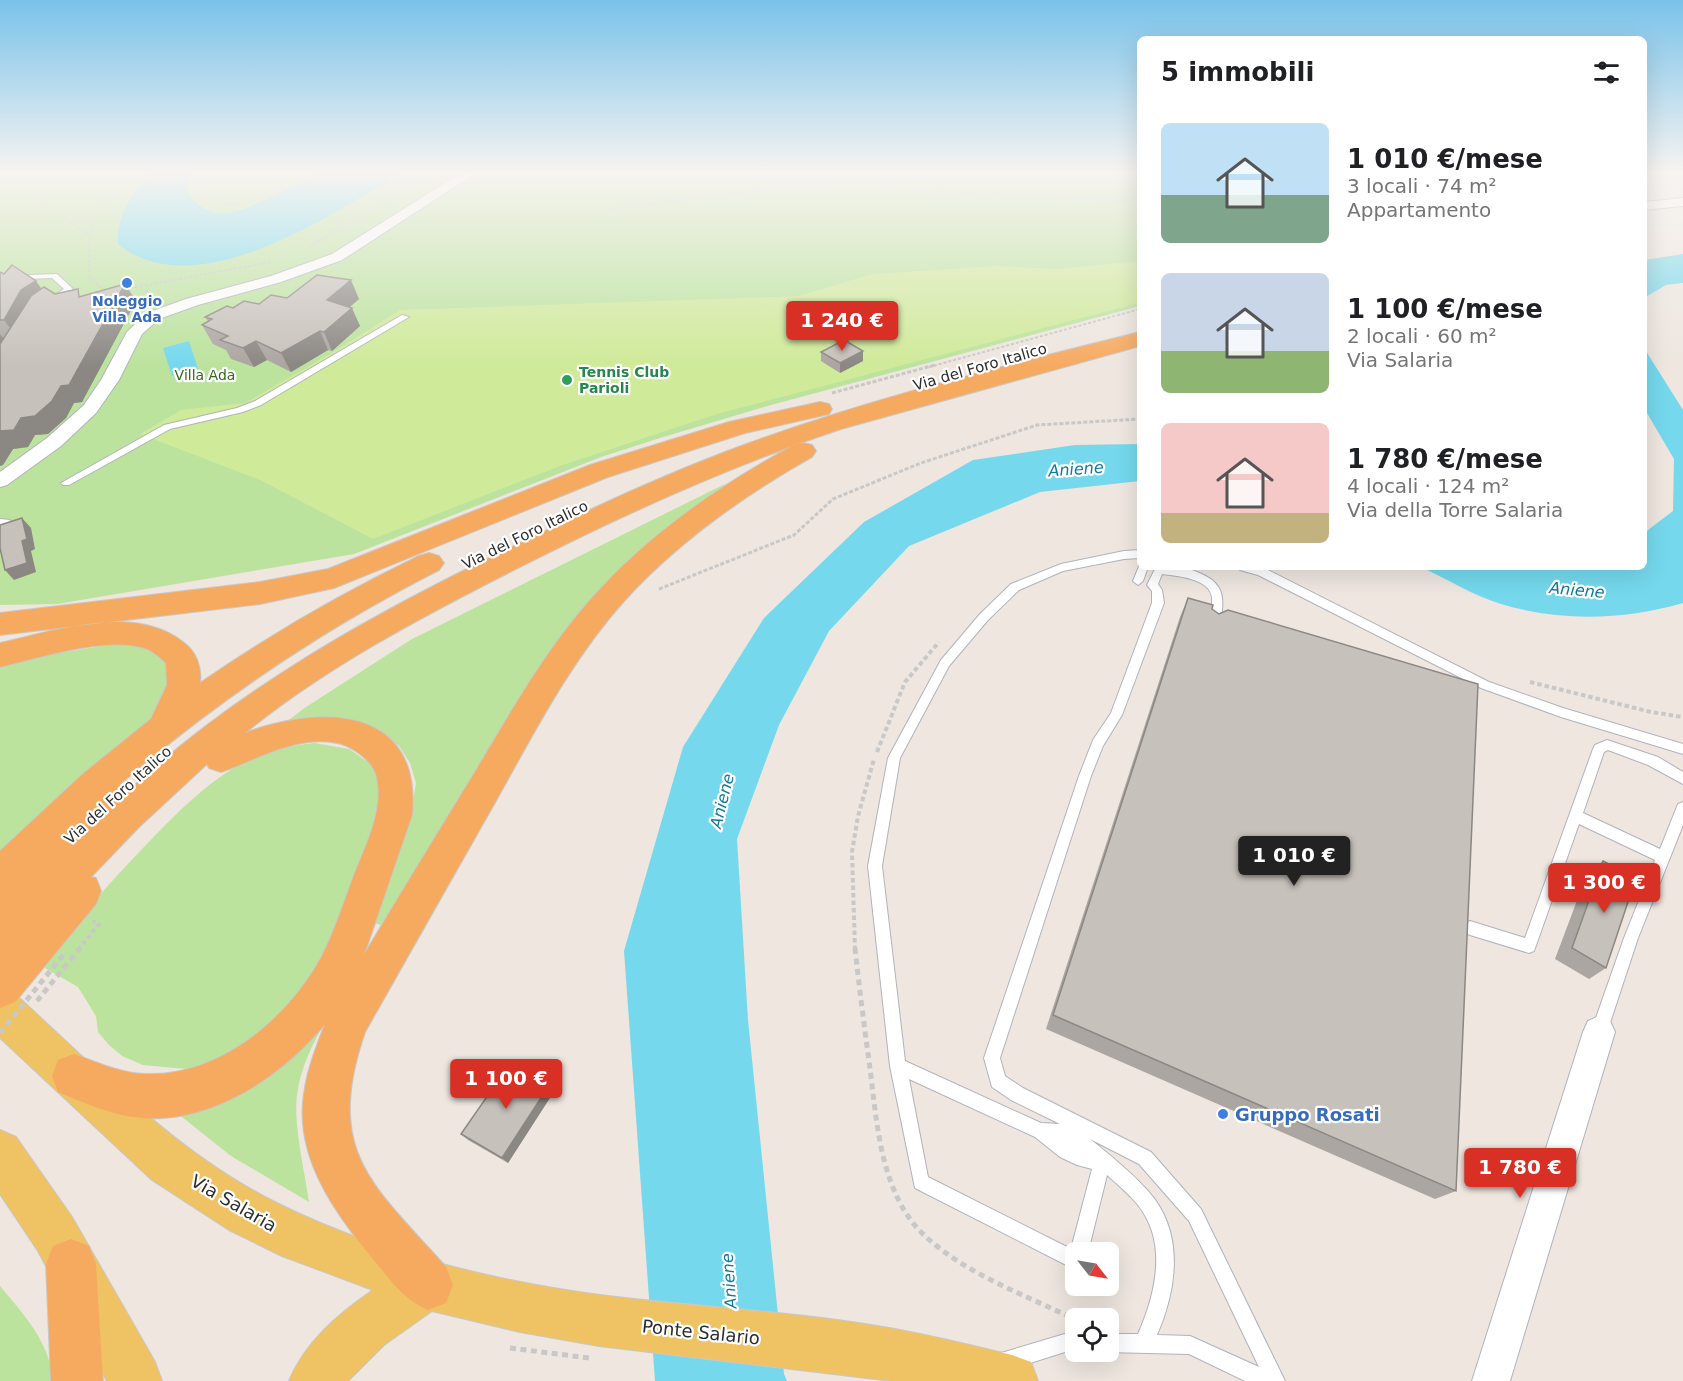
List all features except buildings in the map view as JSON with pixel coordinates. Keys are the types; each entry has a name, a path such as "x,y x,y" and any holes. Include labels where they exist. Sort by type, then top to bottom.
{"highway":[{"name":"Via del Foro Italico","path":"32,942 72,836 165,751 259,680 323,639 404,594 591,503 715,451 855,402 1137,323"},
{"name":"Via del Foro Italico","path":"32,942 73,869 143,798 245,713 331,654 389,621 582,524 674,483 765,447 897,406 1137,340"},
{"path":"0,624 260,593 334,578 572,481 760,422 855,402"},
{"path":"428,1286 348,1191 330,1152 324,1122 324,1096 335,1048 346,1022 542,691 565,655 604,604 667,541 717,501 795,455 897,406"},
{"path":"0,876 63,813 163,727 267,653 370,592 563,500 716,435"},
{"path":"4,1014 32,942 108,862 221,758 298,699 395,637 765,447"},
{"path":"0,655 111,634 140,634 158,639 175,651 181,659 184,673 183,686 163,727"},
{"path":"74,1076 126,1093 157,1096 186,1091 228,1076 263,1054 295,1026 322,994 343,957 394,815 398,791 392,765 385,755 370,743 346,733 327,729 282,735 221,758"},
{"path":"71,1264 77,1381"}],"main road":[{"name":"Via Salaria","path":"4,1014 168,1164 246,1213 299,1239 428,1286 520,1307"},
{"path":"0,1153 38,1207 136,1381"},
{"path":"315,1381 336,1354 364,1327 428,1286"},
{"name":"Ponte Salario","path":"520,1307 598,1320 883,1353 992,1376"}],"street":[{"path":"0,481 54,442 90,409 110,380 135,332 153,316 184,304 276,279 337,257 368,237"},
{"path":"1491,1381 1599,1032"}],"lane":[{"path":"0,278 54,276 69,289 46,304"},
{"path":"66,483 167,427 240,410 258,403 405,317"},
{"path":"1065,1255 921,1182 898,1066 875,866 894,759 945,663 984,617 1015,587 1061,568 1137,554"},
{"path":"1138,581 1142,570"},
{"path":"1190,574 1159,570 1152,585 1157,590 1158,603 1116,715 1097,744 1085,776 992,1058 998,1080 1017,1094 1145,1158 1195,1215 1275,1381"},
{"path":"1181,570 1207,581 1217,591 1220,601 1212,627"},
{"path":"1255,570 1485,685 1561,712 1683,749"},
{"path":"1470,928 1529,946 1599,749 1607,745 1653,761 1683,779"},
{"path":"1599,1032 1631,938 1683,808"},
{"path":"1576,816 1663,857"},
{"path":"898,1066 1041,1131 1054,1130 1085,1144 1102,1162 1135,1188 1161,1223 1168,1268 1156,1318 1144,1343"},
{"path":"1082,1242 1102,1162"},
{"path":"992,1376 1065,1343"},
{"path":"1119,1343 1190,1345 1266,1381"}],"path":[{"path":"88,237 90,277 104,291 148,286 278,260"},
{"path":"308,249 327,237"},
{"path":"659,589 794,535 833,499 921,463 1037,425 1137,419"},
{"path":"947,634 905,682 875,758 860,810 852,850 854,946 880,1146 900,1203 912,1222 937,1247 1065,1314"},
{"path":"1521,679 1651,712 1683,717"},
{"path":"4,1014 32,942"},
{"path":"4,1014 32,942"}],"green space":[{"name":"Villa Ada","path":"0,237 1137,237 1137,307 771,405 660,438 601,457 354,554 57,604 0,605"},
{"name":"Tennis Club Parioli","path":"1137,261 1137,303 717,414 560,466 373,539 260,480 140,434 181,410 245,403 400,310 799,296 872,274 996,266 1056,269"},
{"path":"727,483 657,538 571,627 381,925 370,922 411,813 416,783 410,763 399,746 382,733 281,726 306,707 412,639"},
{"path":"119,643 155,653 171,670 162,713 0,858 0,663"},
{"path":"314,743 349,749 371,764 382,779 384,809 321,966 264,1033 216,1061 186,1069 143,1065 122,1056 98,1032 96,1016 78,987 45,968 55,951 103,891 167,823 205,788 233,768 256,756"},
{"path":"337,1001 307,1058 297,1095 298,1134 309,1202 231,1156 162,1101"},
{"path":"0,1286 27,1319 41,1341 51,1367 53,1381 0,1381"}],"water":[{"path":"118,237 286,237 262,248 223,260 185,265 149,261 118,244"},
{"path":"1683,254 1683,283 1666,285 1647,296 1647,260"},
{"path":"189,341 198,369 172,376 163,348"},
{"name":"Aniene","path":"1647,353 1683,410 1683,603 1615,616 1546,614 1491,601 1427,570 1647,570 1647,531 1673,511 1674,459 1647,413"},
{"name":"Aniene","path":"1137,444 1137,481 1040,492 909,546 829,631 779,725 737,839 748,1020 784,1374 787,1381 655,1381 624,951 683,747 764,618 864,522 973,460 1075,445"}],"place":[{"name":"Noleggio Villa Ada","path":"127,283"},
{"name":"Tennis Club Parioli","path":"567,380"},
{"name":"Gruppo Rosati","path":"1223,1114"}]}
